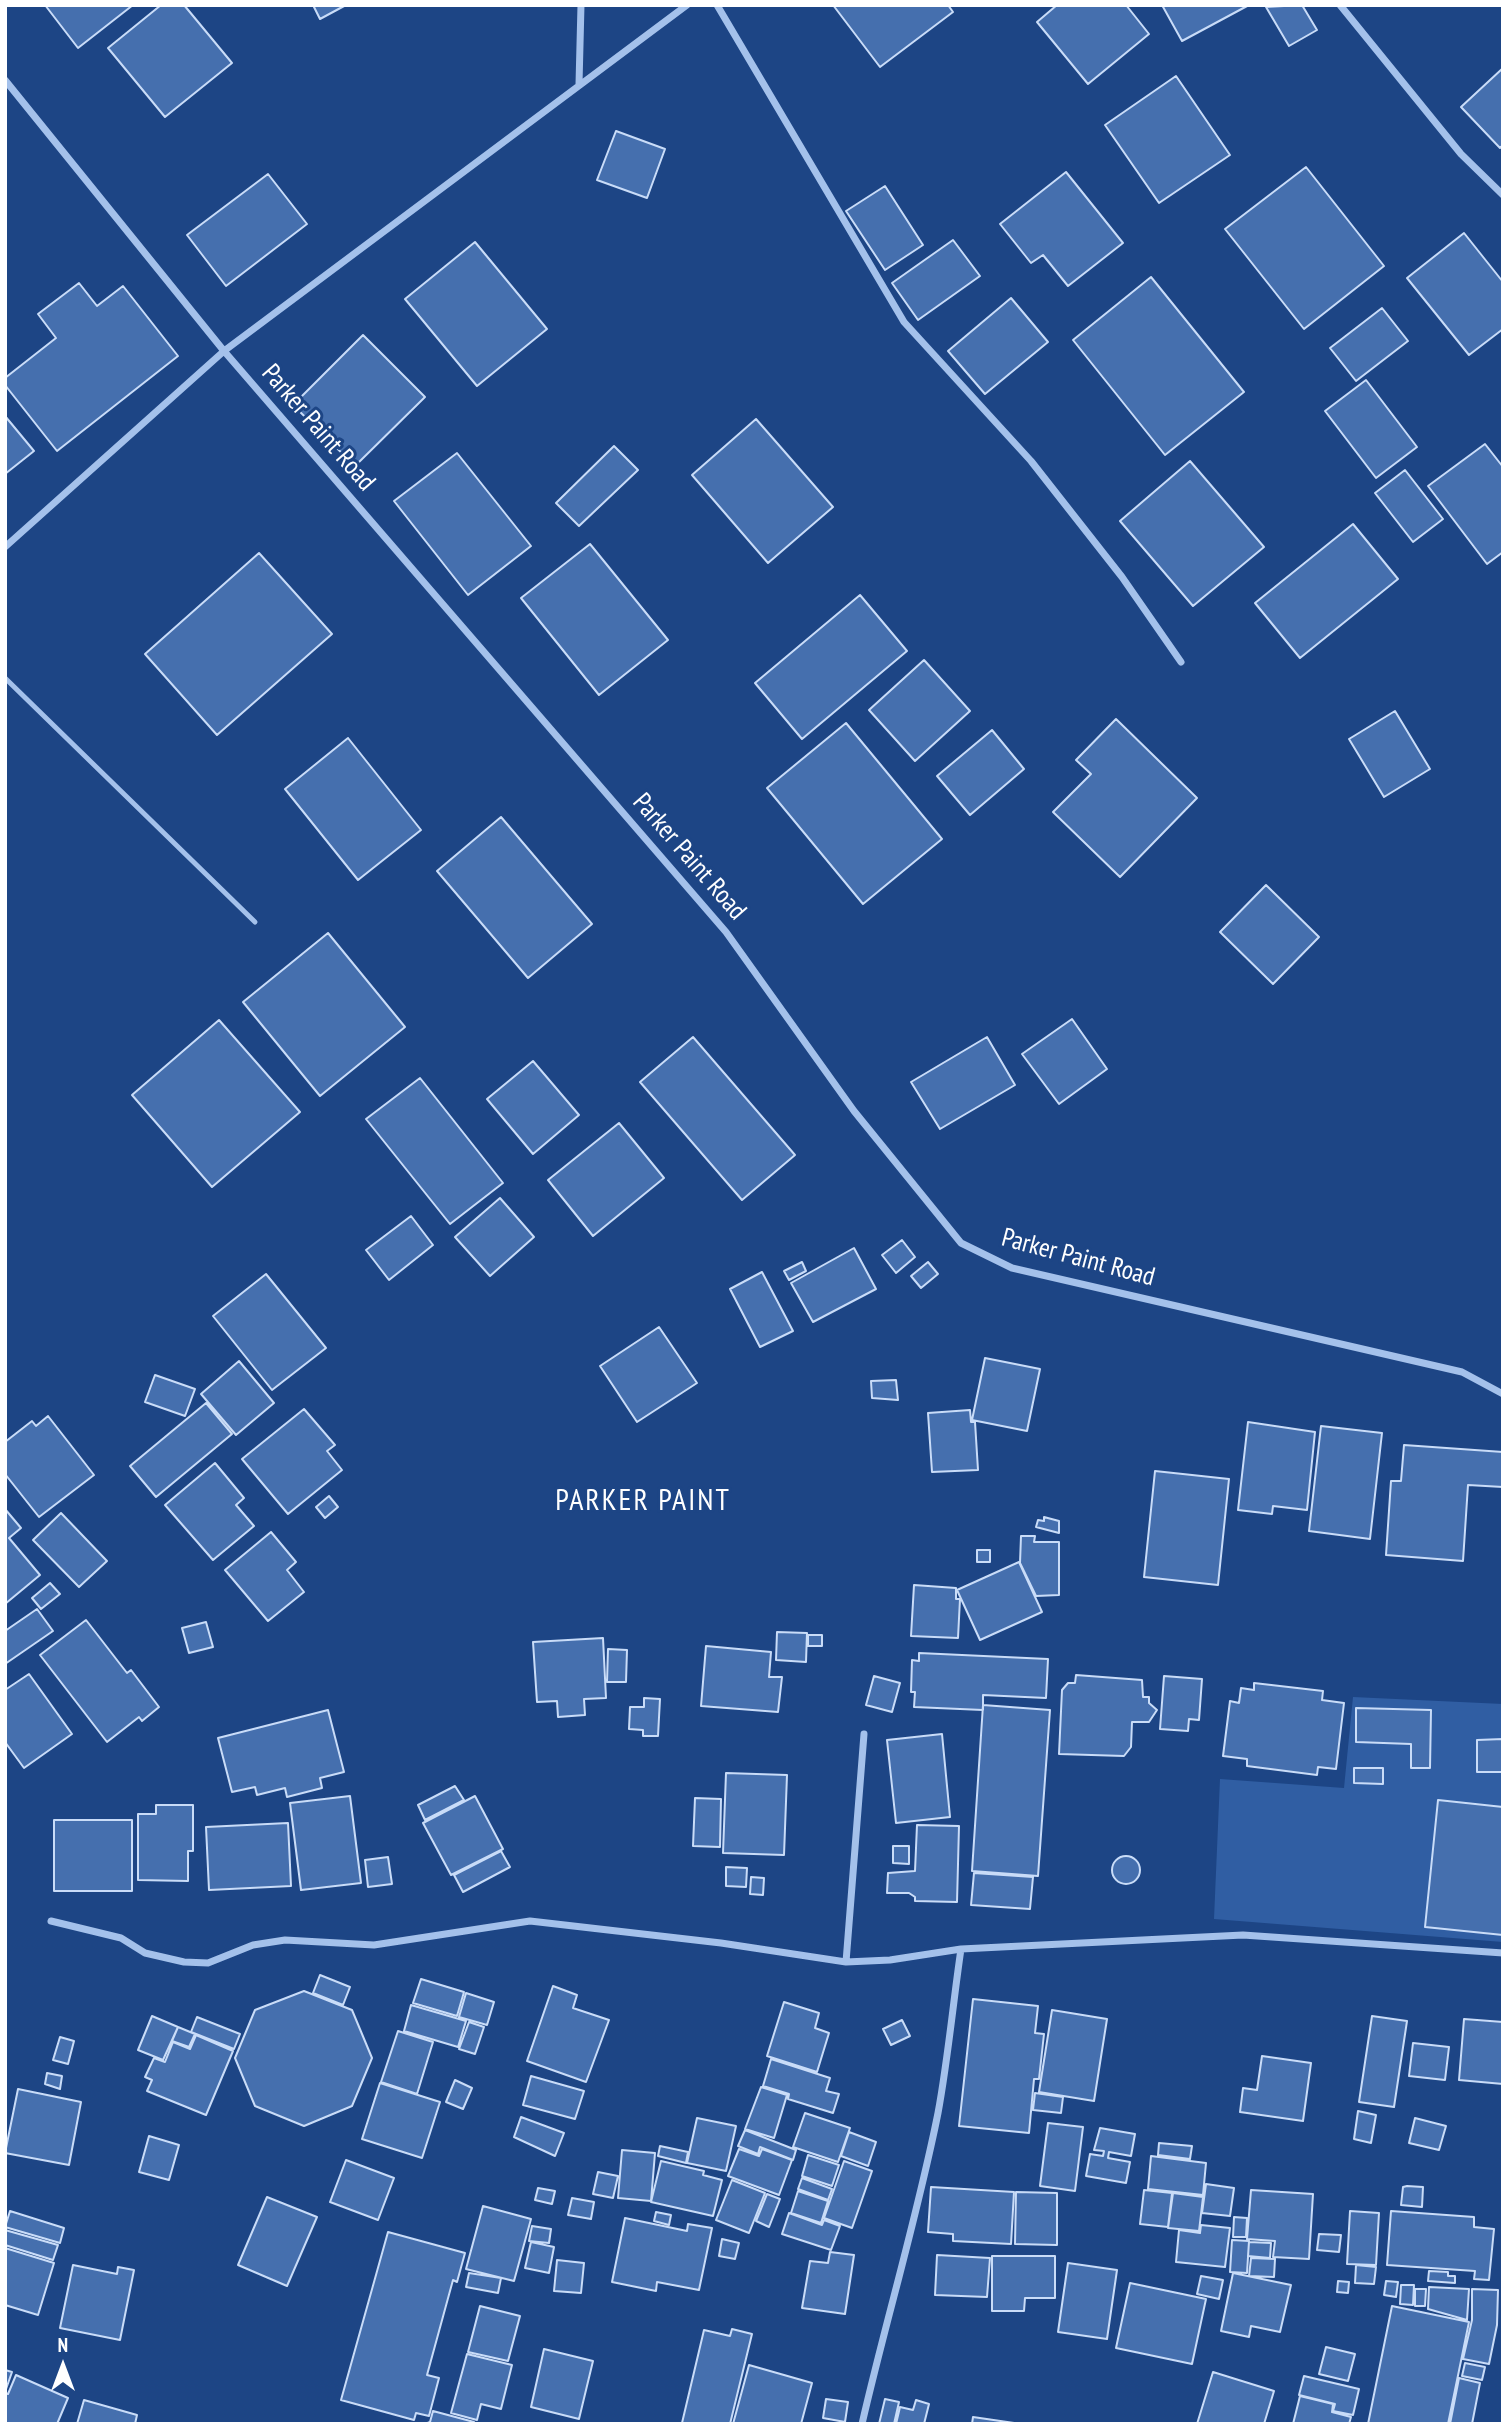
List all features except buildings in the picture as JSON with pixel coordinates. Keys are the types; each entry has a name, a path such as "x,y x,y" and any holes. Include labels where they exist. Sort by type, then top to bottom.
{"street":[{"path":"579,84 581,5"},
{"path":"5,547 223,351 687,5"},
{"path":"718,5 904,323 1031,461 1122,577 1181,662"},
{"path":"1340,5 1461,154 1503,195"},
{"name":"Parker Paint Road","path":"5,80 223,351 726,932 854,1111 961,1243 1012,1268 1462,1372 1503,1394"},
{"path":"846,1962 864,1734"},
{"path":"51,1921 121,1938 145,1953 184,1962 208,1963 253,1945 285,1940 374,1945 530,1921 721,1943 846,1962 890,1960 961,1949 1242,1935 1503,1953"},
{"path":"862,2424 889,2305 906,2256 938,2110 961,1949"}],"lane":[{"path":"5,678 255,922"}],"shaded area":[{"path":"1353,1697 1503,1704 1503,1942 1214,1919 1220,1779 1344,1788"}],"district":[{"name":"PARKER PAINT","path":"643,1501"}]}
